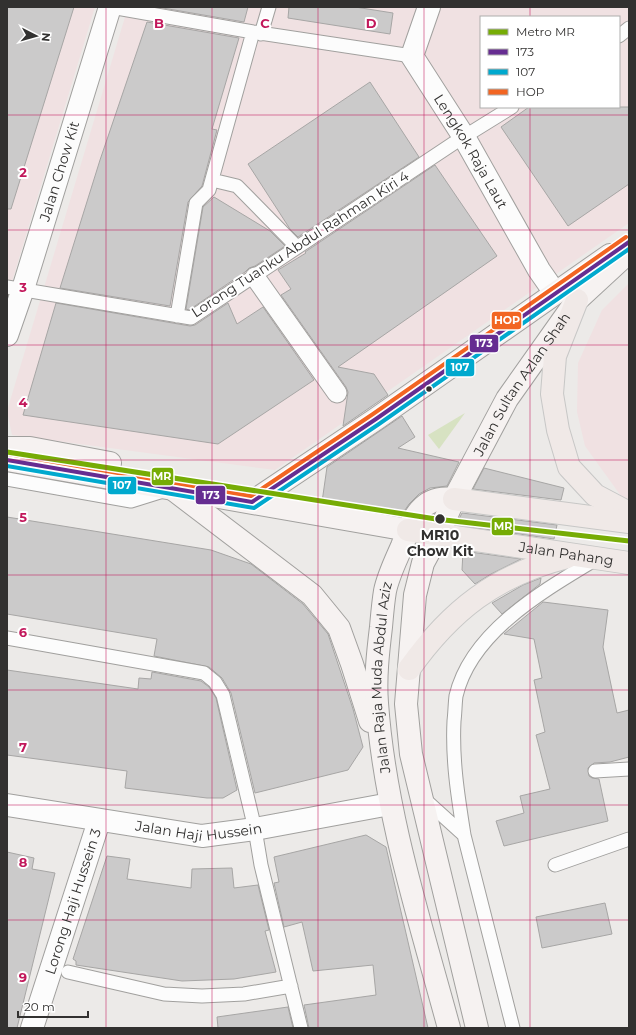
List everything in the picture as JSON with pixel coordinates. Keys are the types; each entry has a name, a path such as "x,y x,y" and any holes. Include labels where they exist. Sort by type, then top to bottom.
{"main road":[{"name":"Jalan Sultan Azlan Shah","path":"252,502 376,419 629,242"},
{"name":"Jalan Sultan Azlan Shah","path":"438,535 454,499 508,399 577,300 629,252"},
{"path":"577,300 555,356 552,394 558,430 569,466 595,495 629,513"},
{"path":"7,448 30,448 175,474 221,496"},
{"path":"7,460 221,496 408,530"},
{"path":"171,488 312,595 339,628 367,710 390,804"},
{"name":"Jalan Raja Muda Abdul Aziz","path":"448,1028 390,804 377,702 378,658 385,591 408,530 414,516 422,507 433,500 444,497 454,499"},
{"path":"454,499 629,522"},
{"name":"Jalan Pahang","path":"408,530 629,563"},
{"name":"Jalan Raja Muda Abdul Aziz","path":"438,535 423,563 415,595 406,704 411,754 477,1028"},
{"path":"409,669 430,640 455,615 476,598 523,571 574,555"}],"street":[{"name":"Jalan Chow Kit","path":"7,335 15,288 111,7"},
{"path":"412,56 429,7"},
{"name":"Lengkok Raja Laut","path":"412,56 464,136 539,270 555,293"},
{"path":"255,277 337,393"},
{"path":"7,436 30,448"},
{"name":"Jalan Haji Hussein","path":"7,805 99,821 202,836 255,829 390,804"},
{"name":"Lorong Haji Hussein 3","path":"32,1028 99,821"}],"lane":[{"path":"111,7 257,33 412,56"},
{"path":"177,316 196,203 210,190 257,33 269,7"},
{"path":"620,35 629,28"},
{"name":"Lorong Tuanku Abdul Rahman Kiri 4","path":"15,288 191,318 255,277 297,247 464,136 510,108"},
{"path":"212,180 237,186 297,247"},
{"path":"7,479 131,501 171,488"},
{"path":"513,1028 464,836 454,765 453,745 456,697 466,669 480,647 502,624 551,586 596,559"},
{"path":"7,638 204,673 215,682 223,695 255,829 261,865 301,1028"},
{"path":"595,771 629,769"},
{"path":"421,796 464,836"},
{"path":"555,865 629,839"},
{"path":"68,972 172,994 202,996 244,994 291,986"}],"shaded area":[{"path":"7,7 95,7 7,298"},
{"path":"128,7 629,7 629,223 275,470 12,435 7,411"},
{"path":"629,283 629,500 621,496 585,446 577,412 578,363 602,310"}],"green space":[{"path":"465,413 439,449 428,435"}],"building":[{"path":"7,7 74,7 11,209 7,209"},
{"path":"157,7 248,7 244,22"},
{"path":"289,7 355,7 393,13 390,34 288,18"},
{"path":"147,22 239,38 212,129 217,130 202,186 188,202 170,306 60,288 100,160"},
{"path":"370,82 419,157 298,237 290,229 248,164"},
{"path":"629,107 629,184 568,226 501,127 528,108"},
{"path":"435,165 497,256 338,367 374,374 388,395 343,426 348,392 346,387 281,295 291,289 278,270 306,253 305,252"},
{"path":"214,197 270,231 285,246 255,266 249,268 189,310 186,309 203,207"},
{"path":"56,303 190,326 195,325 228,303 237,324 263,307 314,380 218,444 23,415"},
{"path":"402,416 415,437 398,448 459,462 447,486 430,488 419,494 409,504 401,516 322,502 327,467"},
{"path":"484,468 564,488 561,500 473,489"},
{"path":"462,513 557,525 554,539 456,525"},
{"path":"7,517 211,550 251,564 303,604 328,634 353,709 363,747 348,770 255,793 231,693 222,678 209,667 154,656 157,639 7,614"},
{"path":"463,551 521,559 475,584 462,570"},
{"path":"541,578 540,584 502,614 492,603 523,585"},
{"path":"543,602 608,610 603,647 617,713 629,710 629,757 610,762 594,763 588,768 589,776 599,779 608,821 504,846 496,821 524,813 520,796 550,789 536,735 545,732 534,680 542,678 534,639 504,634"},
{"path":"7,670 138,689 139,678 151,679 152,672 201,681 209,687 216,698 237,790 223,798 207,798 125,788 127,771 7,755"},
{"path":"366,835 386,847 428,1028 309,1028 304,1005 376,995 373,965 313,971 302,922 284,927 274,883 279,882 274,857"},
{"path":"7,852 34,858 32,869 55,873 17,1028 7,1028"},
{"path":"107,856 130,859 127,879 191,888 192,869 232,868 234,888 258,885 269,930 265,931 276,972 234,979 182,981 76,965 76,961 73,959"},
{"path":"605,903 612,934 542,948 536,917"},
{"path":"288,1007 293,1028 218,1028 217,1017"}],"metro line":[{"name":"MR","path":"7,452 436,519 629,541"}],"transit line":[{"name":"HOP","path":"8,454 251,496 373,414 626,237"},
{"name":"173","path":"7,460 252,502 376,419 629,242"},
{"name":"107","path":"7,466 254,508 379,424 629,249"}],"place":[{"name":"MR10 Chow Kit","path":"440,519"}]}
